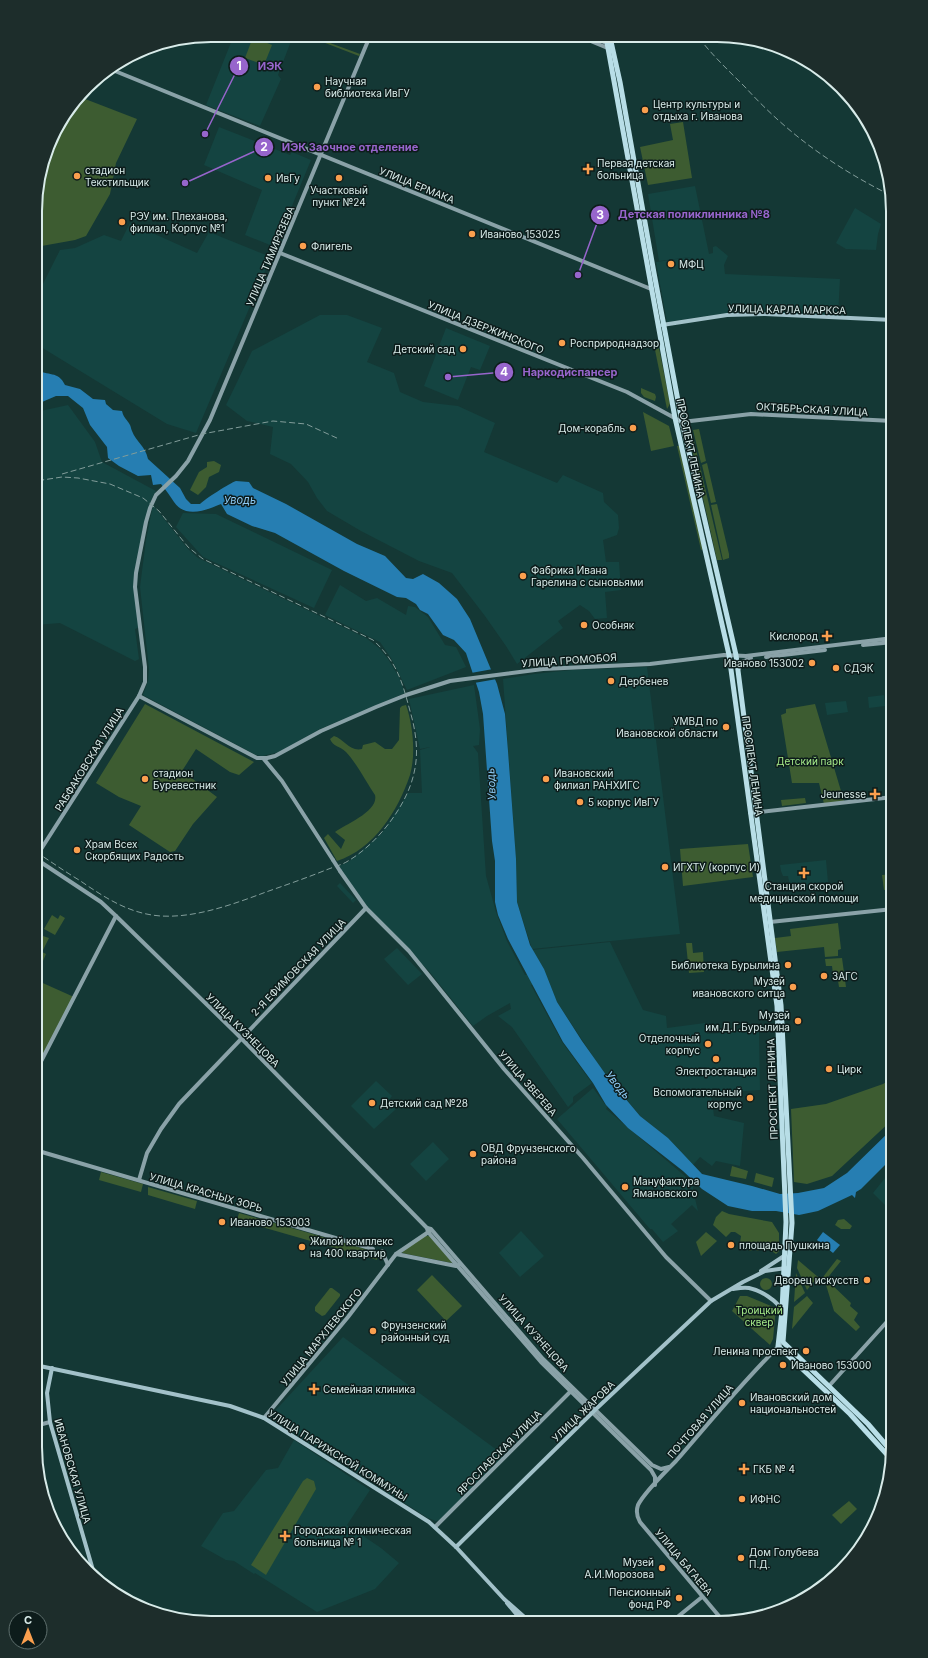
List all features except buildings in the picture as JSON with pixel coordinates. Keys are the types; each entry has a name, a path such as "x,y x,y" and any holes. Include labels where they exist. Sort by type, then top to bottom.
{"highway":[{"name":"ПРОСПЕКТ ЛЕНИНА","path":"608,42 636,167 682,422 736,655 753,813 777,1006 788,1183"},
{"name":"ПРОСПЕКТ ЛЕНИНА","path":"610,42 629,167 675,418 729,655 770,922 781,1005 788,1183 789,1223 783,1342"},
{"path":"629,167 636,167"},
{"path":"651,288 657,290"},
{"name":"ПРОСПЕКТ ЛЕНИНА","path":"778,1346 786,1268 784,1256 789,1223"},
{"path":"783,1342 868,1424 886,1445"},
{"path":"778,1346 850,1414 886,1453"}],"main road":[{"name":"УЛИЦА ТИМИРЯЗЕВА","path":"160,490 176,476 188,461 210,420 368,42"},
{"path":"596,42 610,47"},
{"path":"602,42 610,47"},
{"name":"УЛИЦА ЕРМАКА","path":"115,71 651,288"},
{"name":"УЛИЦА ДЗЕРЖИНСКОГО","path":"280,253 627,392 682,422"},
{"name":"УЛИЦА КАРЛА МАРКСА","path":"658,326 727,315 765,314 886,320"},
{"name":"ОКТЯБРЬСКАЯ УЛИЦА","path":"682,422 751,414 886,421"},
{"name":"РАБФАКОВСКАЯ УЛИЦА","path":"42,848 138,696 145,682 145,667 136,592 136,573 150,508 160,490"},
{"name":"УЛИЦА ГРОМОБОЯ","path":"263,758 281,753 321,731 406,695 436,685 466,679 543,669 650,664 729,655 746,656 886,639"},
{"name":"УЛИЦА ГРОМОБОЯ","path":"736,655 747,659 886,643"},
{"path":"738,671 742,662 747,659"},
{"path":"138,696 257,758 263,758"},
{"name":"УЛИЦА ЗВЕРЕВА","path":"263,758 290,792 340,871 366,908 409,951 504,1069 583,1158 666,1257 711,1301"},
{"path":"753,813 886,798"},
{"name":"УЛИЦА КУЗНЕЦОВА","path":"42,862 101,902 241,1038 429,1230 543,1359 651,1470 655,1477 655,1485"},
{"name":"2-Я ЕФИМОВСКАЯ УЛИЦА","path":"139,1180 147,1153 161,1128 179,1104 366,908"},
{"path":"770,922 886,910"},
{"path":"42,1059 116,916"},
{"name":"УЛИЦА КРАСНЫХ ЗОРЬ","path":"42,1152 373,1249"},
{"name":"УЛИЦА КУЗНЕЦОВА","path":"429,1230 541,1362 572,1390"},
{"name":"УЛИЦА МАРХЛЕВСКОГО","path":"264,1418 315,1358 396,1254 429,1230"},
{"path":"382,1251 388,1265"},
{"path":"396,1254 456,1266 459,1265"},
{"path":"726,1292 784,1256"},
{"path":"754,1276 765,1271 786,1268"},
{"path":"726,1292 741,1287 752,1289 776,1302 782,1311"},
{"name":"УЛИЦА ЖАРОВА","path":"456,1547 594,1412 711,1301 726,1292"},
{"path":"829,1386 886,1322"},
{"name":"ПОЧТОВАЯ УЛИЦА","path":"637,1509 640,1502 747,1379 783,1342"},
{"name":"УЛИЦА ПАРИЖСКОЙ КОММУНЫ","path":"42,1366 230,1406 264,1418 334,1461 435,1527 456,1547 504,1599"},
{"name":"ИВАНОВСКАЯ УЛИЦА","path":"52,1368 47,1393 50,1422 92,1568"},
{"name":"ЯРОСЛАВСКАЯ УЛИЦА","path":"435,1527 572,1390"},
{"name":"УЛИЦА КУЗНЕЦОВА","path":"594,1412 652,1465 663,1469 671,1466"},
{"path":"42,1424 50,1422"},
{"name":"УЛИЦА БАГАЕВА","path":"637,1509 640,1522 719,1616"},
{"path":"678,1616 702,1596"},
{"path":"504,1599 518,1616"},
{"path":"504,1599 523,1616"}],"shaded area":[{"path":"231,42 291,42 278,75 281,79 260,126 206,105"},
{"name":"ИвГу","path":"219,127 290,155 292,152 311,160 275,247 245,235 262,190 204,165"},
{"path":"695,186 709,254 713,253 713,247 716,246 728,256 724,265 725,274 840,279 838,316 734,312 667,322 656,262 691,257 659,261 648,194"},
{"path":"855,208 881,224 876,250 846,249 836,243"},
{"path":"130,223 197,253 209,232 271,257 196,433 167,424 42,348 42,286 60,250 75,248 104,235 121,241"},
{"path":"320,315 347,315 382,328 367,362 394,373 400,392 423,402 458,406 495,423 484,452 557,483 563,475 603,493 604,502 618,515 619,528 617,535 603,540 606,562 619,562 621,590 605,592 607,618 595,619 589,611 580,605 558,621 563,628 517,664 485,616 452,573 419,561 361,531 327,511 317,498 308,482 291,464 270,454 273,427 247,421 226,405 252,351"},
{"path":"446,328 490,346 480,370 471,367 458,400 424,386"},
{"path":"68,405 95,442 102,462 156,491 152,498 142,532 135,575 140,627 135,629 139,659 135,661 60,623 42,624 42,411"},
{"path":"153,505 188,549 198,558 366,638 379,648 388,659 399,677 405,693 320,729 279,752 262,756 256,755 143,695 148,681 149,669 140,587 146,540"},
{"path":"183,513 216,514 332,570 314,608 203,557 176,527"},
{"path":"340,585 366,601 377,598 406,615 408,606 415,607 428,617 445,645 456,647 466,667 407,690 391,658 380,642 325,615"},
{"path":"647,667 680,934 532,949 517,902 516,859 503,679 572,670"},
{"path":"474,685 480,729 479,745 473,746 478,753 486,876 496,912 507,941 525,975 544,969 532,950 610,942 643,1010 666,1016 667,1028 705,1023 707,1034 759,1031 760,1090 711,1093 714,1116 744,1123 740,1166 716,1161 712,1166 700,1157 693,1165 668,1138 640,1116 598,1064 557,1002 547,978 531,985 562,1042 592,1083 573,1097 573,1102 568,1107 512,1027 498,1016 511,1009 510,1003 473,1026 429,971 366,908 339,866 348,862 381,834 408,793 422,793 420,750 430,747 420,749 409,699"},
{"path":"884,695 885,706 869,708 868,697"},
{"path":"846,701 848,712 827,715 825,703"},
{"name":"Станция скорой медицинской помощи","path":"826,860 828,882 790,887 788,876 783,876 781,871 780,865"},
{"path":"340,883 356,900 353,903 337,886"},
{"path":"397,948 422,974 408,985 384,959"},
{"name":"Детский сад №28","path":"376,1081 392,1096 388,1101 396,1109 374,1129 351,1106"},
{"path":"593,1088 607,1107 606,1109 693,1183 693,1190 698,1211 692,1205 671,1224 678,1231 663,1242 652,1229 650,1229 557,1119"},
{"path":"433,1142 449,1159 426,1181 410,1164"},
{"path":"886,1177 886,1206 873,1193"},
{"path":"521,1231 544,1256 520,1277 499,1253"},
{"path":"343,1337 501,1453 503,1459 445,1519 436,1521 428,1518 298,1435 296,1430 284,1422 279,1423 273,1417 274,1412"},
{"name":"Городская клиническая больница № 1","path":"294,1440 370,1490 347,1525 381,1548 399,1563 375,1589 317,1612 234,1561 226,1560 201,1546 223,1513 234,1511 266,1470 278,1468"}],"green space":[{"path":"251,42 265,42 272,45 264,65 245,58"},
{"path":"323,42 327,42 360,54 359,56"},
{"name":"стадион Текстильщик","path":"85,99 137,119 116,163 110,194 86,236 75,240 42,246 42,200 45,178 59,136 70,117"},
{"path":"683,122 692,178 648,185 640,147 673,140 670,124"},
{"path":"659,348 670,404 667,409 655,350"},
{"path":"641,388 655,394 655,401 644,397 641,393"},
{"path":"643,412 669,426 674,446 651,451"},
{"path":"699,429 706,461 701,463 693,430"},
{"path":"688,431 692,432 722,560 717,560"},
{"path":"677,434 704,549 701,550 677,446 679,446"},
{"path":"214,461 221,465 219,472 209,477 206,487 198,495 190,490 199,472 207,467 207,462"},
{"path":"707,463 716,502 711,503 702,465"},
{"path":"717,504 729,554 729,558 723,560 711,505"},
{"name":"стадион Буревестник","path":"145,704 254,762 239,775 230,772 196,749 182,771 217,797 193,824 175,851 170,852 129,825 141,806 119,797 96,783"},
{"name":"Детский парк","path":"815,704 844,801 824,804 819,783 792,783 781,715 786,713 786,709"},
{"path":"406,705 412,730 413,758 410,775 405,789 391,815 373,838 362,848 337,861 324,838 328,834 341,849 345,840 335,832 367,812 375,801 375,795 350,756 344,750 333,744 330,739 334,736 354,749 362,749 363,745 375,742 385,749 392,749 399,740 400,708"},
{"path":"805,798 806,803 782,806 781,800"},
{"path":"748,844 753,877 683,886 680,849"},
{"path":"882,875 886,875 886,890 884,890"},
{"path":"52,915 58,919 60,915 65,918 55,935 44,929"},
{"path":"838,923 841,949 838,950 838,956 825,957 824,947 777,952 775,938 791,936 790,929"},
{"path":"43,936 49,938 42,952"},
{"path":"686,943 692,943 693,953 703,952 704,972 689,973"},
{"path":"42,952 46,954 42,963"},
{"path":"842,958 846,987 839,987 837,974 833,974 832,966 826,966 825,959"},
{"path":"42,983 74,997 42,1060"},
{"path":"886,1082 886,1126 832,1176 807,1184 794,1182 791,1109 826,1104"},
{"path":"732,1166 748,1171 746,1179 730,1176"},
{"path":"101,1172 143,1184 141,1192 99,1180"},
{"path":"756,1173 774,1178 772,1187 754,1182"},
{"path":"148,1187 197,1201 195,1209 148,1195"},
{"path":"722,1211 729,1214 772,1222 779,1233 779,1251 776,1254 763,1245 758,1251 754,1249 750,1251 740,1243 741,1236 735,1232 731,1232 726,1237 713,1225 716,1217"},
{"path":"239,1213 379,1253 377,1260 237,1220"},
{"path":"844,1219 852,1226 850,1229 841,1229 835,1225 838,1220"},
{"path":"706,1232 717,1241 701,1256 696,1242"},
{"path":"425,1236 431,1236 452,1261 452,1263 402,1253 407,1247"},
{"path":"837,1259 841,1261 825,1281 823,1277"},
{"path":"798,1260 818,1277 807,1290 797,1268"},
{"path":"796,1273 805,1293 794,1302"},
{"path":"432,1275 462,1306 446,1321 417,1290"},
{"path":"768,1278 771,1279 771,1289 764,1290 761,1289 760,1282 761,1279"},
{"path":"829,1282 851,1303 850,1306 858,1313 854,1320 860,1327 856,1331 834,1311 826,1285"},
{"path":"330,1288 340,1294 340,1296 325,1315 322,1316 315,1311 315,1307"},
{"name":"Троицкий сквер","path":"740,1296 747,1296 776,1308 773,1339 770,1345 732,1311"},
{"path":"807,1296 813,1303 792,1329 794,1307"},
{"path":"307,1478 314,1481 316,1489 266,1575 251,1565 303,1481"},
{"path":"849,1501 857,1509 841,1524 832,1515"}],"water":[{"name":"Уводь","path":"42,372 56,375 65,385 80,389 93,399 105,400 106,404 113,410 122,411 134,435 145,450 148,459 180,488 186,499 191,504 200,504 218,491 236,481 249,482 253,488 286,504 357,544 385,556 406,578 413,579 423,574 439,583 457,599 470,619 497,684 505,714 516,859 517,902 530,945 544,969 557,1002 582,1041 609,1079 640,1116 668,1138 702,1174 780,1194 798,1193 824,1188 847,1173 886,1135 886,1164 861,1189 856,1192 855,1198 852,1195 818,1211 799,1215 776,1211 752,1211 728,1206 702,1189 683,1171 628,1128 606,1105 593,1083 563,1042 508,939 498,915 495,902 495,861 492,841 483,714 479,692 466,653 454,640 443,635 428,614 420,610 416,604 406,598 397,597 344,571 275,533 252,526 227,514 221,504 196,512 190,512 179,507 161,484 153,485 151,475 138,476 119,466 108,458 107,447 90,425 83,408 68,396 56,396 42,402"},
{"path":"823,1232 840,1245 833,1253 817,1240"}],"pier":[{"path":"493,669 497,679 474,683 471,673"}],"railway":[{"path":"702,42 715,57 773,115 803,141 831,161 885,193"},
{"path":"62,474 202,434 273,421 306,424 339,439"},
{"path":"42,480 62,477 78,478 110,484 143,498 159,511 188,547 203,559 373,640 388,656 398,672 414,726 417,750 416,765 410,786 398,811 380,834 359,854 340,865 215,909 188,915 174,916 149,915 138,912 117,904 98,893 42,856"}],"place":[{"name":"Научная библиотека ИвГУ","path":"317,87"},
{"name":"Центр культуры и отдыха г. Иванова","path":"645,110"},
{"name":"ИЭК","path":"205,134"},
{"name":"Первая детская больница","path":"588,169"},
{"name":"стадион Текстильщик","path":"77,176"},
{"name":"ИвГу","path":"268,178"},
{"name":"Участковый пункт №24","path":"339,178"},
{"name":"ИЭК Заочное отделение","path":"185,183"},
{"name":"РЭУ им. Плеханова, филиал, Корпус №1","path":"122,222"},
{"name":"Иваново 153025","path":"472,234"},
{"name":"Флигель","path":"303,246"},
{"name":"МФЦ","path":"671,264"},
{"name":"Детская поликлинника №8","path":"578,275"},
{"name":"Росприроднадзор","path":"562,343"},
{"name":"Детский сад","path":"463,349"},
{"name":"Наркодиспансер","path":"448,377"},
{"name":"Дом-корабль","path":"633,428"},
{"name":"Фабрика Ивана Гарелина с сыновьями","path":"523,576"},
{"name":"Особняк","path":"584,625"},
{"name":"Кислород","path":"827,636"},
{"name":"Иваново 153002","path":"812,663"},
{"name":"СДЭК","path":"836,668"},
{"name":"Дербенев","path":"611,681"},
{"name":"УМВД по Ивановской области","path":"726,727"},
{"name":"стадион Буревестник","path":"145,779"},
{"name":"Ивановский филиал РАНХИГС","path":"546,779"},
{"name":"Jeunesse","path":"875,794"},
{"name":"5 корпус ИвГУ","path":"580,802"},
{"name":"Храм Всех Скорбящих Радость","path":"77,850"},
{"name":"ИГХТУ (корпус И)","path":"665,867"},
{"name":"Станция скорой медицинской помощи","path":"804,873"},
{"name":"Библиотека Бурылина","path":"788,965"},
{"name":"ЗАГС","path":"824,976"},
{"name":"Музей ивановского ситца","path":"793,987"},
{"name":"Музей им.Д.Г.Бурылина","path":"798,1021"},
{"name":"Отделочный корпус","path":"708,1044"},
{"name":"Электростанция","path":"716,1059"},
{"name":"Цирк","path":"829,1069"},
{"name":"Вспомогательный корпус","path":"750,1098"},
{"name":"Детский сад №28","path":"372,1103"},
{"name":"ОВД Фрунзенского района","path":"473,1154"},
{"name":"Мануфактура Ямановского","path":"625,1187"},
{"name":"Иваново 153003","path":"222,1222"},
{"name":"площадь Пушкина","path":"731,1245"},
{"name":"Жилой комплекс на 400 квартир","path":"302,1247"},
{"name":"Дворец искусств","path":"867,1280"},
{"name":"Фрунзенский районный суд","path":"373,1331"},
{"name":"Ленина проспект","path":"806,1351"},
{"name":"Иваново 153000","path":"783,1365"},
{"name":"Семейная клиника","path":"314,1389"},
{"name":"Ивановский дом национальностей","path":"742,1403"},
{"name":"ГКБ № 4","path":"744,1469"},
{"name":"ИФНС","path":"742,1499"},
{"name":"Городская клиническая больница № 1","path":"285,1536"},
{"name":"Дом Голубева П.Д.","path":"741,1558"},
{"name":"Музей А.И.Морозова","path":"662,1568"},
{"name":"Пенсионный фонд РФ","path":"679,1598"}]}
